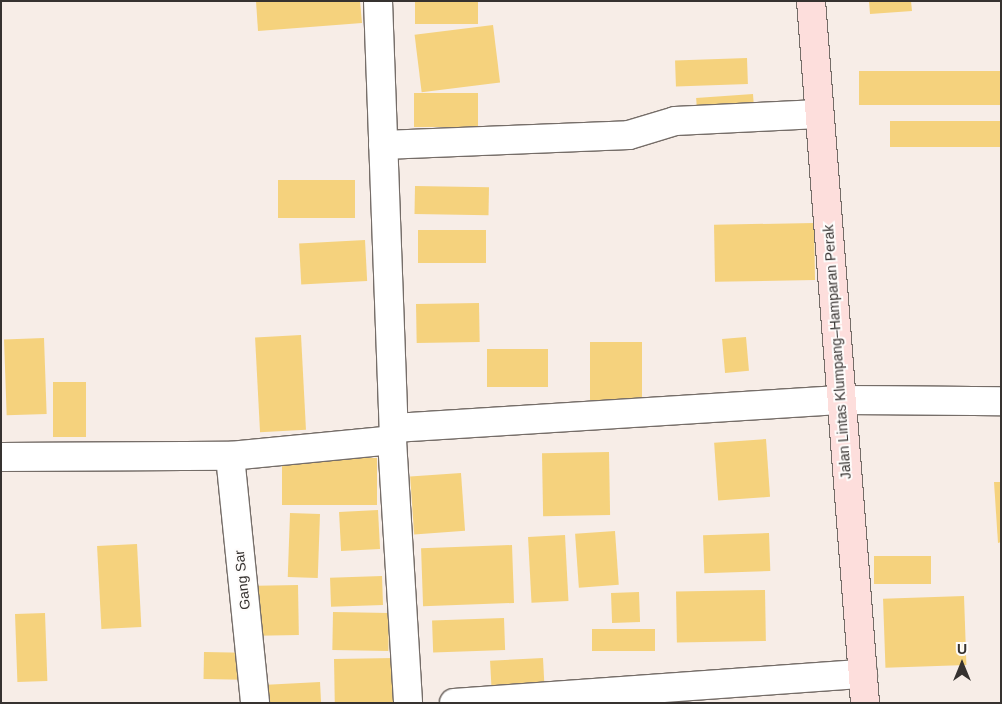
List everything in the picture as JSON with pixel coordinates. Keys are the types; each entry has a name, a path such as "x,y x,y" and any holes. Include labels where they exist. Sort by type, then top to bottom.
{"main road":[{"name":"Jalan Lintas Klumpang–Hamparan Perak","path":"811,1 839,400 865,703"}],"street":[{"path":"378,1 393,434 408,703"},
{"path":"383,145 629,135 675,121 819,114"},
{"path":"1,457 230,456 393,434 839,400 1001,401"},
{"name":"Gang Sar","path":"230,456 255,703"},
{"path":"454,703 863,674"}],"building":[{"path":"256,1 360,1 362,23 258,31"},
{"path":"415,1 478,1 478,24 415,24"},
{"path":"869,1 911,1 912,11 870,14"},
{"path":"493,25 500,83 422,92 415,35"},
{"path":"747,58 748,84 676,86 675,61"},
{"path":"859,71 1001,71 1001,105 859,105"},
{"path":"414,93 478,93 478,127 414,127"},
{"path":"753,94 754,108 697,112 696,98"},
{"path":"890,121 1001,121 1001,147 890,147"},
{"path":"278,180 355,180 355,218 278,218"},
{"path":"415,186 489,187 489,215 415,214"},
{"path":"814,223 815,280 715,282 714,225"},
{"path":"418,230 486,230 486,263 418,263"},
{"path":"365,240 367,281 301,284 299,243"},
{"path":"479,303 480,342 417,343 416,304"},
{"path":"301,335 306,430 260,432 255,337"},
{"path":"746,337 749,371 725,373 722,339"},
{"path":"44,338 47,414 7,415 4,339"},
{"path":"590,342 642,342 642,400 590,400"},
{"path":"487,349 548,349 548,387 487,387"},
{"path":"53,382 86,382 86,437 53,437"},
{"path":"766,439 770,497 718,500 714,443"},
{"path":"609,452 610,515 543,516 542,453"},
{"path":"282,458 377,458 377,505 282,505"},
{"path":"461,473 465,531 414,534 410,477"},
{"path":"994,482 1001,482 1001,542 998,543"},
{"path":"378,510 380,549 341,551 339,512"},
{"path":"290,513 320,514 318,578 288,577"},
{"path":"615,531 619,585 579,588 575,534"},
{"path":"769,533 770,571 704,573 703,535"},
{"path":"565,535 568,601 532,603 528,537"},
{"path":"137,544 141,627 101,629 97,546"},
{"path":"512,545 514,603 423,606 421,548"},
{"path":"874,556 931,556 931,584 874,584"},
{"path":"382,576 383,605 331,607 330,578"},
{"path":"298,585 299,635 258,636 257,586"},
{"path":"765,590 766,641 677,643 676,592"},
{"path":"639,592 640,622 612,623 611,593"},
{"path":"964,596 966,665 885,668 883,599"},
{"path":"333,612 389,613 388,651 332,650"},
{"path":"45,613 47,681 17,682 15,614"},
{"path":"504,618 505,650 433,652 432,621"},
{"path":"592,629 655,629 655,651 592,651"},
{"path":"204,652 244,653 244,680 204,679"},
{"path":"394,658 395,703 335,703 334,659"},
{"path":"543,658 545,691 492,694 490,661"},
{"path":"320,682 321,703 268,703 267,685"}]}
